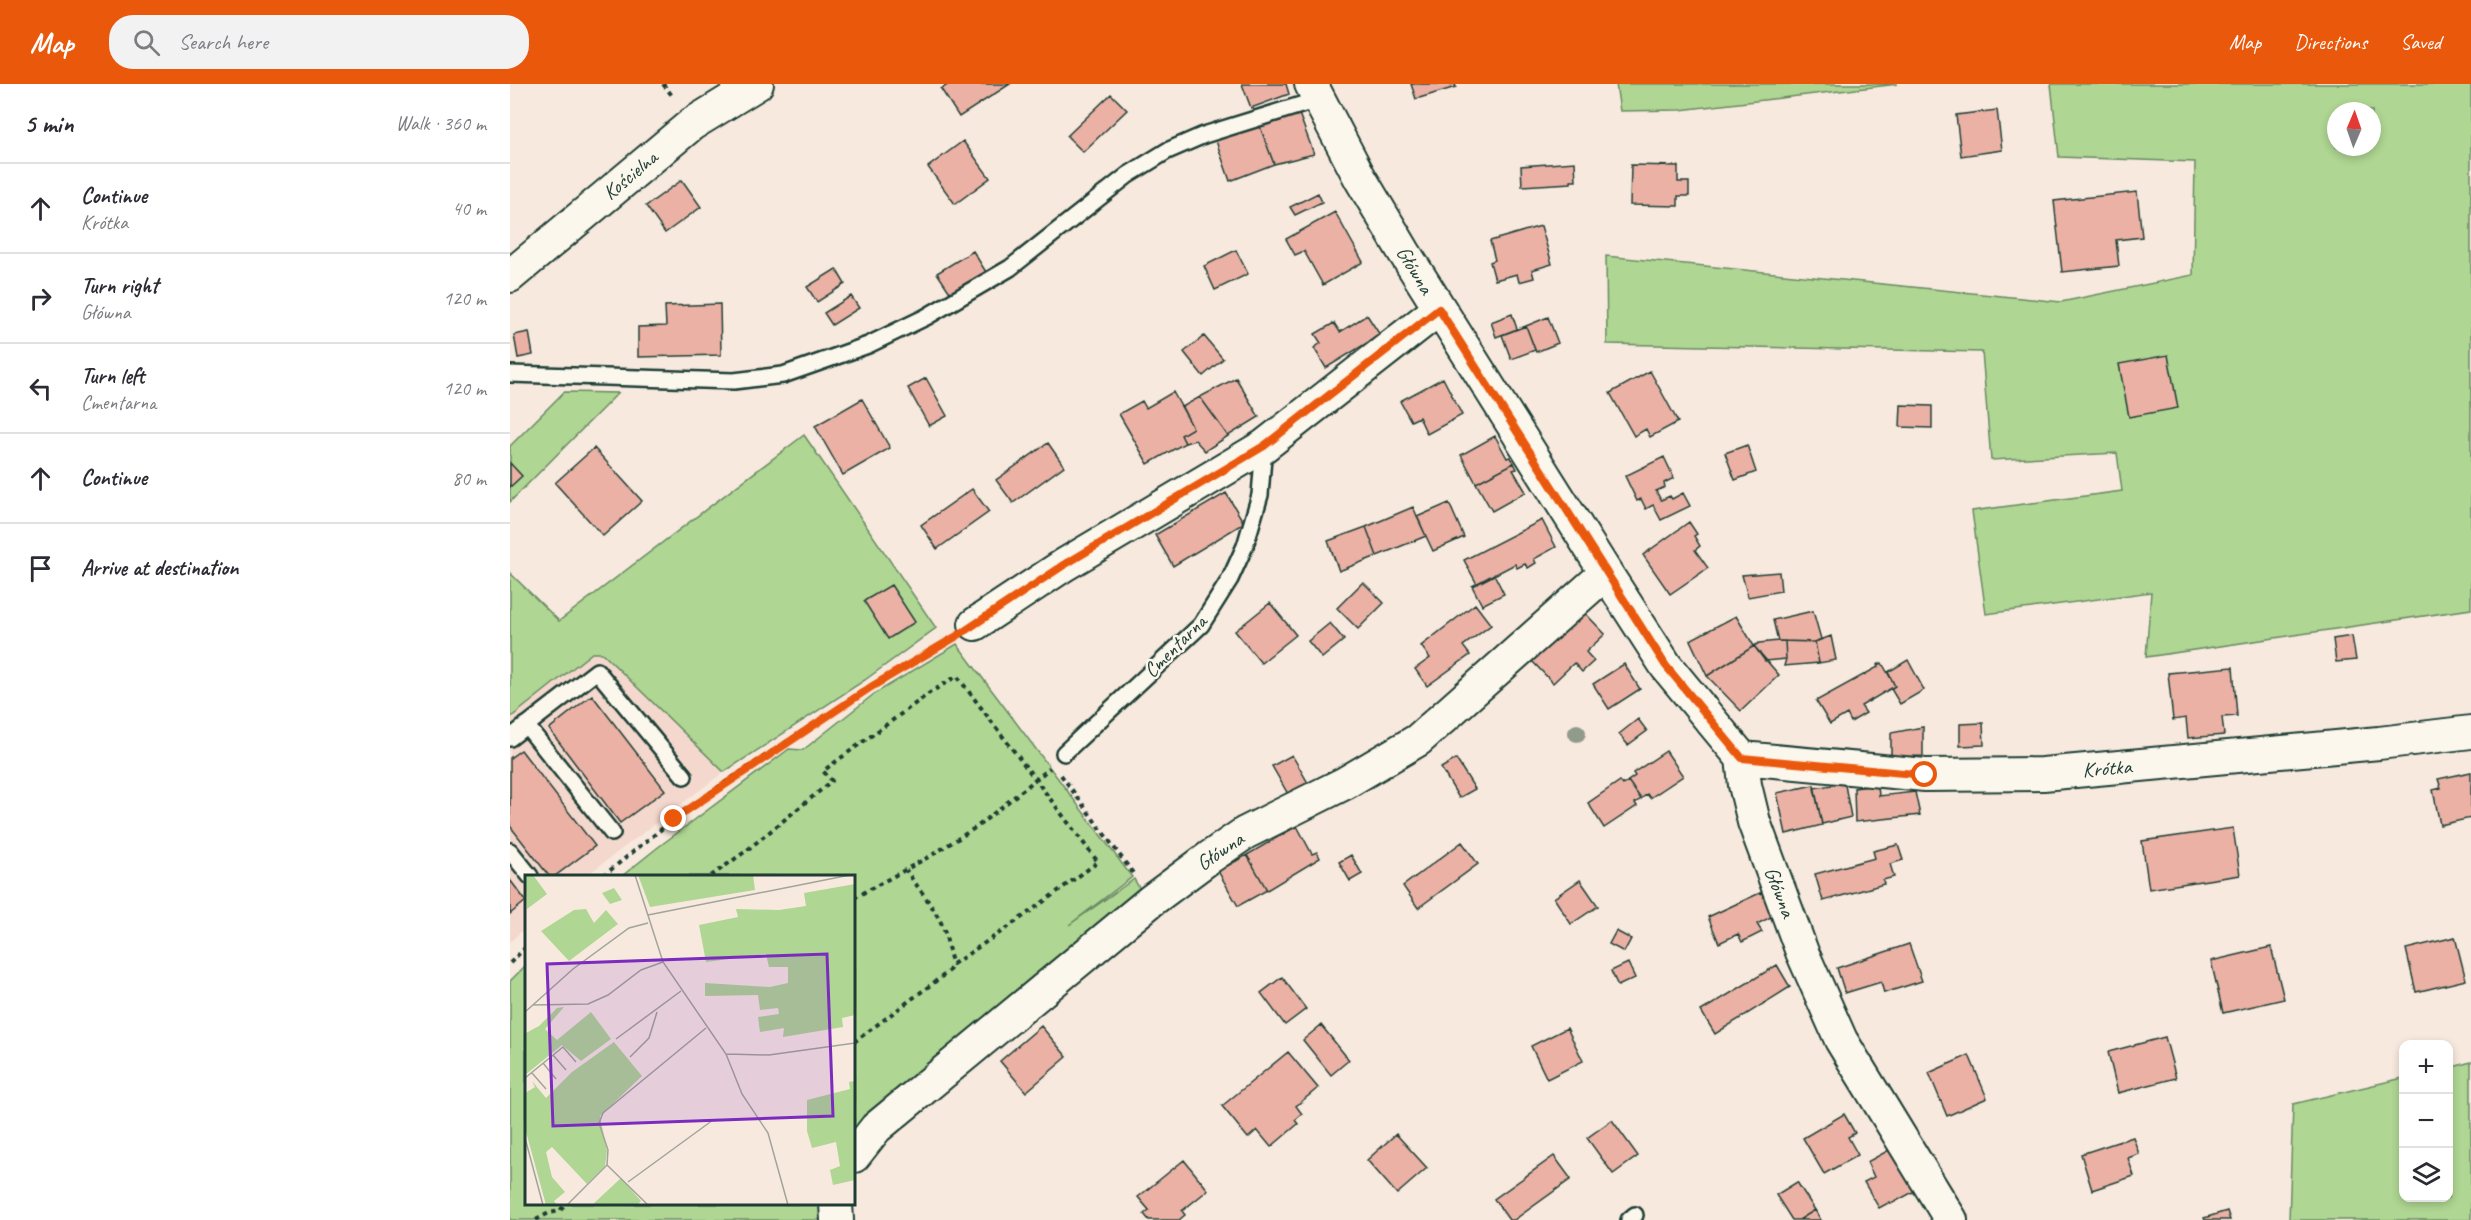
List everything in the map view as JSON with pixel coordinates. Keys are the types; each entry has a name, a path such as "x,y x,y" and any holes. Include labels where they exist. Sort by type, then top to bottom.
{"street":[{"name":"Kościelna","path":"510,276 692,124 757,84"},
{"name":"Główna","path":"1314,92 1360,178 1439,309 1606,573 1666,666 1742,758 1745,785 1754,822 1802,952 1841,1040 1952,1220"},
{"path":"975,624 1064,565 1264,446 1439,309"},
{"name":"Główna","path":"855,1155 876,1128 1152,900 1245,833 1345,783 1418,740 1606,573"},
{"name":"Krótka","path":"1742,758 1925,775 2043,774 2379,743 2471,732"},
{"path":"836,1205 837,1220"}],"lane":[{"path":"510,374 734,381 783,375 823,362 868,345 926,317 1010,268 1128,175 1167,151 1314,92"},
{"name":"Cmentarna","path":"1064,753 1201,625 1230,579 1245,546 1260,495 1264,446"},
{"path":"510,738 597,671 684,776"},
{"path":"526,725 612,833"},
{"path":"510,851 529,875"}],"path":[{"path":"604,875 674,819 723,784 871,687 975,624"},
{"path":"712,875 746,851 832,781 823,771 931,692 957,676 1098,862 953,964 948,972 855,1041"},
{"path":"855,897 906,870 978,826 1051,768"},
{"path":"1061,774 1152,900"},
{"path":"906,870 939,922 946,936 947,952 953,964"},
{"path":"510,963 525,948"},
{"path":"536,1220 549,1213 560,1211 564,1205"}],"shaded area":[{"path":"593,653 602,653 724,772 587,875 525,875 525,928 510,942 510,718"}],"green space":[{"path":"1616,84 1898,84 1680,110 1620,111"},
{"path":"2051,84 2471,84 2471,609 2146,657 2151,592 1986,614 1972,511 2122,491 2117,453 1991,460 1982,352 1607,344 1606,256 2061,302 2193,275 2195,162 2059,157"},
{"path":"564,392 618,393 510,502 510,446"},
{"path":"804,435 936,628 865,680 724,772 602,653 592,653 510,718 510,573 559,621"},
{"path":"957,644 1132,877 1069,925 1134,879 1143,894 855,1138 855,875 623,875 789,749 803,750 874,694"},
{"path":"525,966 525,1205 829,1205 828,1220 510,1220 510,981"},
{"path":"2471,1062 2471,1220 2289,1220 2293,1104 2399,1079 2399,1202 2453,1202 2453,1067"}],"building":[{"path":"949,84 1010,84 959,117 941,89"},
{"path":"1242,84 1286,84 1289,94 1251,108"},
{"path":"1411,84 1455,84 1456,87 1416,99"},
{"path":"1111,94 1127,110 1083,152 1067,136"},
{"path":"1997,110 2002,150 1961,156 1956,115"},
{"path":"1298,111 1314,154 1274,164 1259,124"},
{"path":"1259,124 1274,164 1230,181 1216,141"},
{"path":"963,141 990,178 955,204 928,167"},
{"path":"1575,162 1576,181 1522,186 1521,166"},
{"path":"1631,165 1678,166 1678,182 1689,182 1689,196 1678,196 1678,206 1630,205"},
{"path":"682,180 701,207 665,233 646,206"},
{"path":"2137,192 2142,237 2116,240 2119,266 2062,272 2054,201"},
{"path":"1318,193 1322,202 1295,215 1290,207"},
{"path":"1335,212 1363,262 1323,285 1304,251 1295,255 1286,239"},
{"path":"1541,226 1552,264 1532,270 1534,278 1519,282 1517,274 1495,280 1490,262 1495,260 1490,241"},
{"path":"1236,250 1248,274 1215,290 1204,266"},
{"path":"973,251 986,272 951,294 937,273"},
{"path":"836,269 845,284 817,302 807,287"},
{"path":"851,296 859,308 832,325 824,313"},
{"path":"720,304 721,355 638,357 638,327 666,326 665,306"},
{"path":"1512,314 1517,329 1496,337 1491,322"},
{"path":"1367,315 1380,335 1326,368 1314,348 1321,343 1315,334 1334,323 1340,332"},
{"path":"1548,317 1558,343 1536,352 1526,326"},
{"path":"1526,326 1535,350 1511,359 1502,335"},
{"path":"529,332 533,355 518,358 514,335"},
{"path":"1204,336 1223,359 1203,376 1184,352"},
{"path":"2168,355 2178,408 2129,417 2119,364"},
{"path":"1650,371 1678,422 1650,437 1646,429 1634,436 1610,393"},
{"path":"926,378 947,416 929,426 908,388"},
{"path":"1236,378 1259,417 1228,436 1200,397"},
{"path":"1443,378 1462,415 1427,434 1419,417 1411,421 1400,401"},
{"path":"1173,392 1193,428 1181,435 1185,443 1148,464 1119,414 1142,401 1146,408"},
{"path":"1200,397 1228,436 1205,451 1195,440 1185,443 1181,435 1193,428 1182,407"},
{"path":"862,399 890,448 843,475 815,426"},
{"path":"1901,405 1932,406 1932,428 1900,427"},
{"path":"1495,436 1507,458 1510,457 1514,463 1476,483 1461,455"},
{"path":"1048,443 1064,466 1013,503 996,480"},
{"path":"1747,445 1756,472 1735,480 1725,453"},
{"path":"594,448 642,501 603,536 555,483"},
{"path":"1664,457 1674,478 1664,483 1665,487 1656,491 1661,500 1670,496 1672,499 1683,493 1690,506 1661,520 1653,505 1646,509 1641,499 1637,501 1625,476"},
{"path":"510,463 522,476 510,487"},
{"path":"1514,463 1517,469 1513,470 1526,492 1492,511 1476,483"},
{"path":"972,489 989,512 937,549 921,525"},
{"path":"1226,493 1244,523 1173,566 1155,535"},
{"path":"1449,503 1464,537 1433,551 1417,517"},
{"path":"1413,507 1426,536 1377,556 1366,527"},
{"path":"1542,520 1556,547 1534,559 1536,563 1528,568 1525,564 1517,568 1515,564 1477,584 1464,560"},
{"path":"1689,522 1697,534 1694,536 1700,546 1695,550 1708,568 1670,594 1643,555"},
{"path":"1366,527 1377,556 1339,571 1328,541"},
{"path":"1779,572 1781,591 1748,597 1742,575"},
{"path":"1494,574 1504,594 1482,605 1472,586"},
{"path":"1363,582 1384,603 1358,629 1337,608"},
{"path":"891,585 915,622 888,639 864,601"},
{"path":"1270,603 1296,635 1261,663 1235,631"},
{"path":"1475,604 1491,625 1463,646 1470,655 1427,686 1415,669 1430,658 1421,646"},
{"path":"1813,611 1821,639 1815,642 1778,641 1773,620"},
{"path":"1584,612 1605,634 1586,652 1594,661 1582,672 1574,663 1553,683 1532,661"},
{"path":"1736,616 1754,646 1707,676 1690,640"},
{"path":"1330,623 1344,640 1322,658 1308,641"},
{"path":"1831,636 1836,660 1819,663 1815,642"},
{"path":"2352,636 2356,660 2336,662 2333,639"},
{"path":"1785,641 1786,659 1765,661 1754,646 1759,643"},
{"path":"1785,641 1815,642 1819,663 1784,666"},
{"path":"1754,646 1779,675 1741,711 1707,676"},
{"path":"1908,660 1924,690 1900,704 1891,689 1895,686 1888,672"},
{"path":"1882,663 1895,686 1861,706 1866,713 1851,722 1847,714 1830,724 1816,701"},
{"path":"1624,664 1640,689 1609,709 1593,684"},
{"path":"2233,667 2237,716 2222,717 2224,735 2188,738 2186,718 2173,720 2168,673"},
{"path":"592,695 665,790 620,823 549,729"},
{"path":"1638,719 1647,731 1628,745 1619,734"},
{"path":"1983,723 1984,745 1960,746 1960,724"},
{"path":"1923,727 1923,756 1891,757 1891,733"},
{"path":"521,750 595,846 556,875 548,875 510,826 510,758"},
{"path":"1666,751 1683,776 1650,798 1647,794 1641,799 1628,781 1635,776 1633,773"},
{"path":"1292,755 1308,783 1288,794 1272,766"},
{"path":"1456,759 1475,789 1459,798 1441,768"},
{"path":"2471,772 2471,818 2440,825 2433,790 2441,788 2438,779"},
{"path":"1620,781 1623,785 1628,781 1641,799 1635,803 1637,806 1604,828 1588,803"},
{"path":"1814,785 1822,825 1786,834 1777,793"},
{"path":"1845,785 1851,817 1822,824 1814,788"},
{"path":"1878,785 1879,796 1915,792 1920,815 1855,822 1854,788"},
{"path":"1297,826 1312,854 1317,852 1320,858 1267,890 1247,855"},
{"path":"2233,828 2240,875 2149,889 2142,841"},
{"path":"1462,842 1478,864 1418,908 1403,886"},
{"path":"1898,845 1903,860 1890,864 1894,877 1883,880 1884,884 1823,901 1815,874 1875,858 1873,851"},
{"path":"1247,855 1267,890 1238,906 1218,871"},
{"path":"1351,855 1362,874 1350,881 1339,862"},
{"path":"510,880 525,902 510,914"},
{"path":"1580,880 1598,906 1571,924 1554,898"},
{"path":"1762,892 1773,916 1757,924 1762,932 1742,942 1738,934 1719,943 1708,917"},
{"path":"1616,931 1631,939 1624,952 1609,944"},
{"path":"2455,937 2466,980 2416,992 2406,949"},
{"path":"1909,944 1922,981 1884,993 1881,982 1845,993 1837,968"},
{"path":"2271,947 2284,999 2223,1013 2211,961"},
{"path":"1628,963 1635,978 1618,986 1611,971"},
{"path":"1777,965 1790,987 1715,1034 1701,1011"},
{"path":"1282,977 1306,1009 1285,1025 1261,993"},
{"path":"1321,1025 1349,1060 1331,1075 1303,1040"},
{"path":"1041,1026 1067,1057 1026,1092 1000,1061"},
{"path":"1567,1028 1583,1061 1547,1079 1531,1046"},
{"path":"2165,1037 2176,1078 2118,1093 2108,1052"},
{"path":"1288,1052 1318,1088 1296,1106 1302,1114 1295,1120 1298,1124 1271,1147 1257,1130 1248,1138 1222,1106"},
{"path":"1969,1055 1987,1098 1947,1116 1929,1073"},
{"path":"1844,1114 1855,1133 1848,1137 1858,1155 1824,1174 1803,1138"},
{"path":"1612,1120 1638,1156 1613,1174 1587,1138"},
{"path":"1396,1134 1427,1168 1397,1194 1367,1160"},
{"path":"2133,1137 2139,1154 2128,1158 2134,1176 2092,1190 2081,1154"},
{"path":"1891,1149 1915,1191 1879,1208 1864,1182 1874,1177 1867,1162"},
{"path":"1554,1156 1571,1179 1514,1220 1509,1220 1494,1199"},
{"path":"1184,1160 1208,1190 1182,1211 1185,1215 1179,1220 1149,1220 1144,1214 1149,1210 1138,1197"},
{"path":"1797,1182 1815,1210 1799,1220 1792,1220 1776,1195"},
{"path":"1815,1210 1821,1220 1799,1220"},
{"path":"2227,1211 2230,1220 2205,1220 2204,1218"}],"route":[{"path":"674,819 723,784 871,687 957,636 1064,565 1264,446 1439,309 1666,666 1742,758 1925,775"}]}
